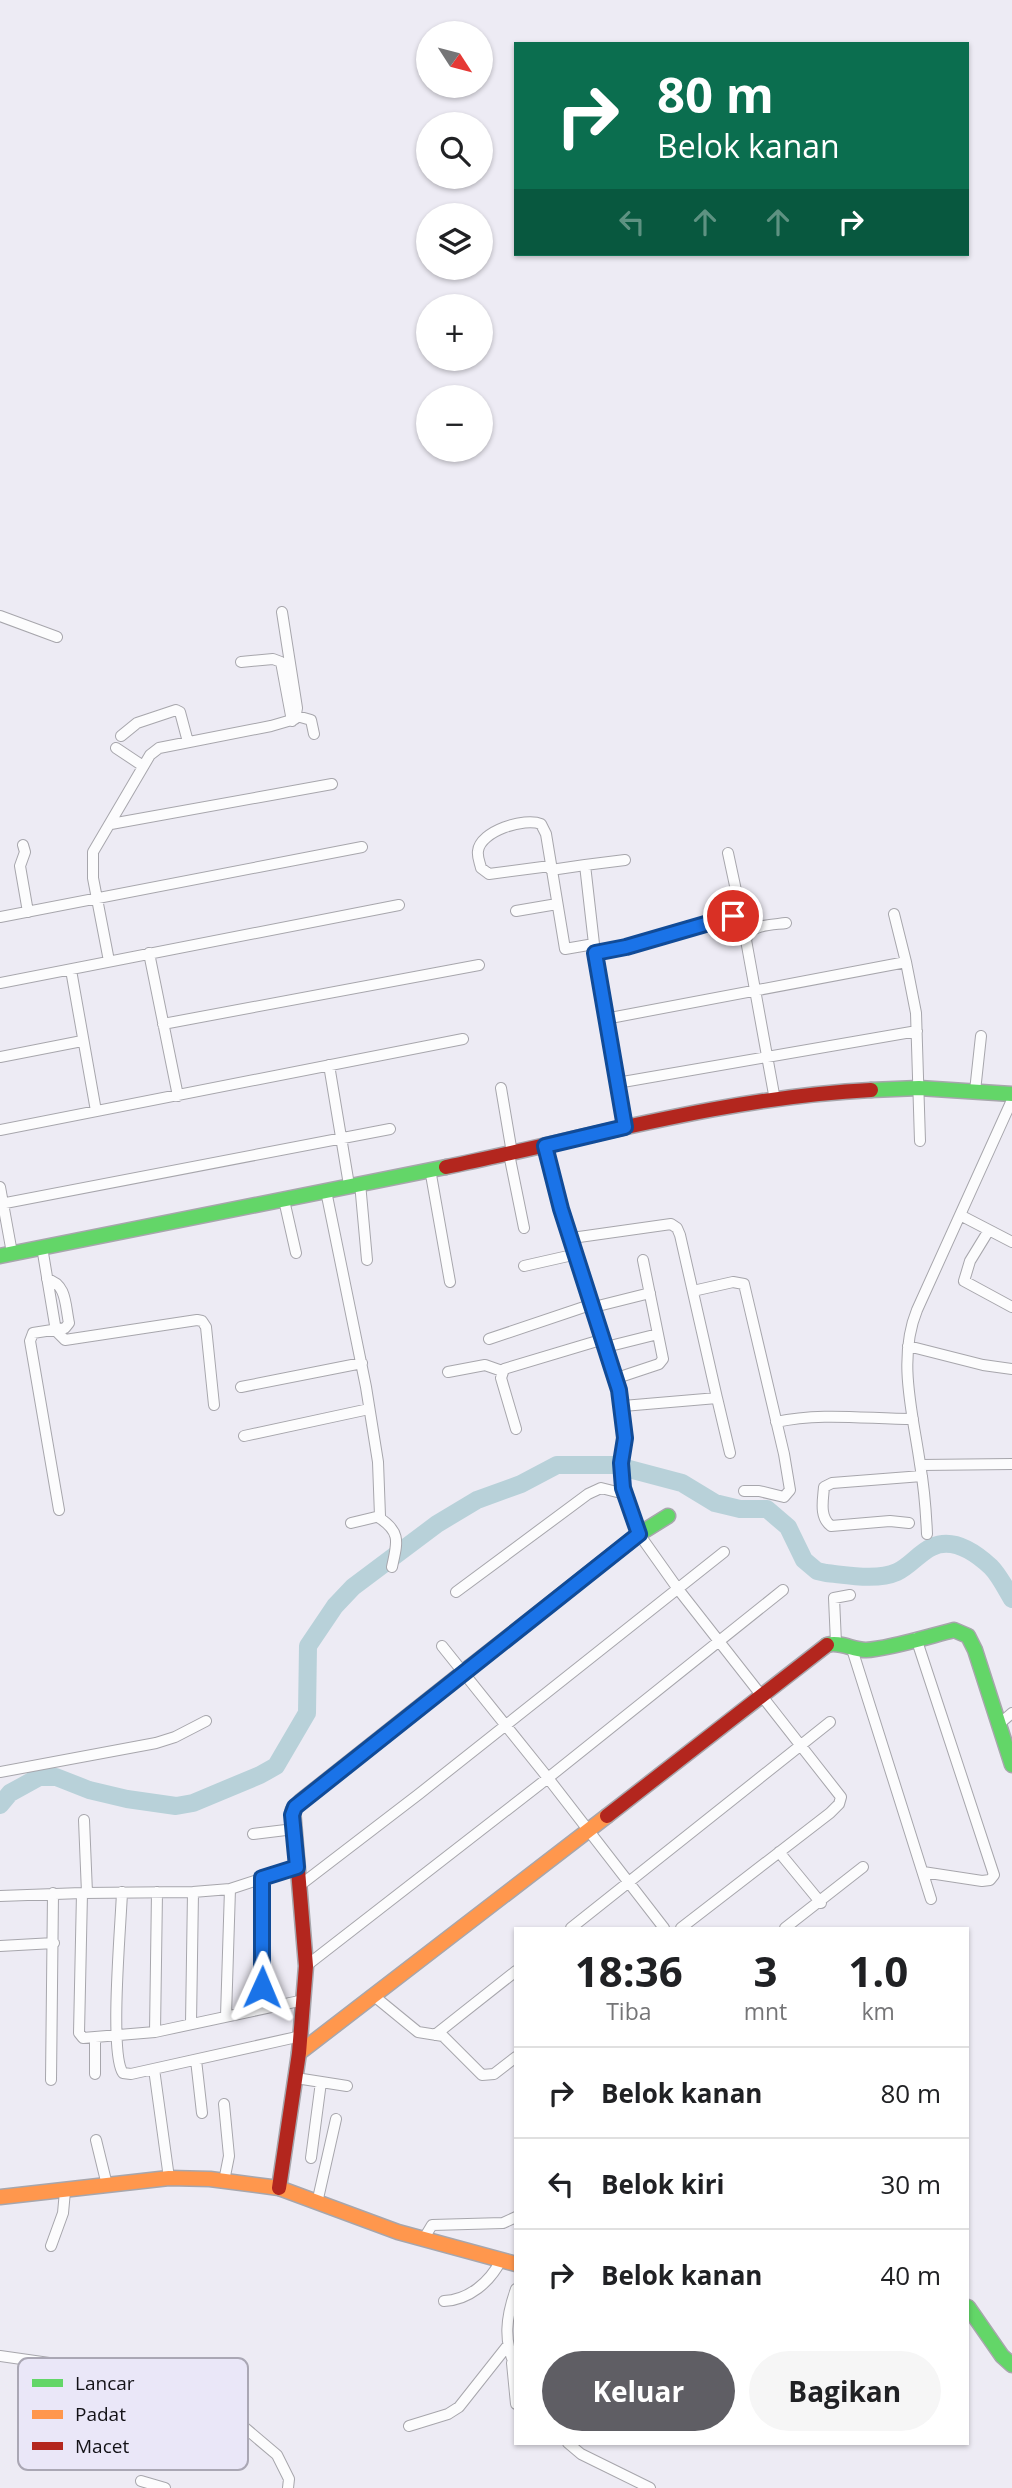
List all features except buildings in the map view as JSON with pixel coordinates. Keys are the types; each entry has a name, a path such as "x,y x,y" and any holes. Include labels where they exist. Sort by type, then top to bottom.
{"street":[{"path":"282,612 294,718"},
{"path":"0,616 57,637"},
{"path":"241,662 273,659 281,662 294,718"},
{"path":"121,736 137,723 176,710 182,717 188,742"},
{"path":"109,961 93,878 93,852 150,755 159,748 294,718 310,720 314,734"},
{"path":"116,748 143,766"},
{"path":"111,824 332,784"},
{"path":"625,860 585,865 550,868 489,874 481,869 478,852 481,843 501,828 538,822 546,834 550,868 565,949 626,947 737,915 740,909 728,853"},
{"path":"23,845 25,852 20,866 28,912"},
{"path":"0,917 362,847"},
{"path":"585,865 594,948 625,1127"},
{"path":"516,911 557,904"},
{"path":"0,983 399,905"},
{"path":"894,914 916,1013 919,1141"},
{"path":"775,1100 746,948 747,934 753,929 786,923"},
{"path":"149,953 177,1096"},
{"path":"605,1018 906,962"},
{"path":"163,1024 479,965"},
{"path":"71,970 96,1111"},
{"path":"617,1083 917,1031"},
{"path":"975,1091 981,1036"},
{"path":"0,1130 463,1039"},
{"path":"0,1057 82,1041"},
{"path":"329,1065 341,1139 355,1184 367,1260"},
{"path":"501,1088 524,1228"},
{"path":"0,1187 6,1254 510,1154 625,1127 775,1100 856,1091 919,1088 1012,1094"},
{"path":"928,1534 912,1419 906,1361 908,1346 914,1318 1012,1100"},
{"path":"2,1204 390,1129"},
{"path":"545,1146 561,1209 617,1378 625,1438 621,1463 624,1491 639,1534 759,1695 839,1793 841,1801 830,1813 682,1927"},
{"path":"430,1169 450,1282"},
{"path":"326,1191 362,1363 379,1479 378,1517"},
{"path":"284,1200 296,1253"},
{"path":"960,1214 1012,1242"},
{"path":"572,1238 673,1225 680,1235 730,1453"},
{"path":"989,1230 970,1261 964,1282 1012,1307"},
{"path":"42,1247 47,1279 62,1287 69,1323 65,1328 56,1331 33,1333 30,1341 59,1510"},
{"path":"524,1266 577,1254"},
{"path":"617,1378 661,1363 663,1354 643,1260"},
{"path":"693,1291 733,1282 744,1284 790,1490 784,1497 760,1491 744,1491"},
{"path":"489,1339 593,1306 650,1293"},
{"path":"56,1331 65,1340 202,1321 206,1327 214,1405"},
{"path":"448,1372 485,1365 502,1371 520,1363 658,1334"},
{"path":"908,1346 982,1365 1012,1369"},
{"path":"241,1387 362,1363"},
{"path":"502,1371 501,1378 516,1429"},
{"path":"622,1406 717,1398"},
{"path":"244,1436 369,1409"},
{"path":"776,1422 807,1416 912,1419"},
{"path":"909,1524 890,1521 831,1525 827,1522 822,1507 824,1488 832,1483 921,1470 1012,1464"},
{"path":"456,1592 588,1494 601,1488 624,1491"},
{"path":"279,2188 296,2078 306,1966 293,1810 639,1534 668,1516"},
{"path":"351,1523 378,1517 391,1526 396,1537 392,1567"},
{"path":"299,1886 724,1552"},
{"path":"306,1966 548,1778 783,1590"},
{"path":"836,1643 834,1598 850,1595"},
{"path":"299,2053 824,1646 836,1643 852,1649 868,1650 954,1630 964,1631 969,1636 1012,1765"},
{"path":"916,1638 994,1875 990,1880 982,1881 923,1872"},
{"path":"442,1646 663,1927"},
{"path":"852,1649 931,1899"},
{"path":"998,1725 1012,1713"},
{"path":"0,1772 156,1743 175,1737 206,1721"},
{"path":"572,1927 830,1722"},
{"path":"84,1820 85,1893 79,2033 83,2038 155,2032 304,2000"},
{"path":"253,1834 294,1829"},
{"path":"779,1852 821,1903"},
{"path":"0,1896 230,1889 297,1867"},
{"path":"786,1927 821,1903 863,1867"},
{"path":"262,1878 262,2008"},
{"path":"226,2016 230,1889"},
{"path":"122,1892 117,2037 119,2068 123,2073 131,2074 301,2036"},
{"path":"155,2032 158,1892"},
{"path":"191,2023 193,1892"},
{"path":"51,2080 53,1893"},
{"path":"0,1946 54,1944"},
{"path":"435,2035 514,1973"},
{"path":"374,1996 418,2032 443,2036 482,2075 494,2074 514,2059"},
{"path":"94,2038 95,2074"},
{"path":"196,2060 202,2113"},
{"path":"154,2069 169,2178"},
{"path":"296,2078 347,2086"},
{"path":"311,2158 321,2082"},
{"path":"224,2104 229,2156 224,2181"},
{"path":"317,2203 335,2119"},
{"path":"96,2140 107,2185"},
{"path":"0,2197 169,2178 279,2188 423,2240 514,2263"},
{"path":"51,2246 63,2213 65,2191"},
{"path":"423,2240 432,2225 503,2223 514,2218"},
{"path":"444,2301 455,2300 480,2287 495,2273 501,2260"},
{"path":"514,2295 506,2334 514,2363"},
{"path":"969,2308 1002,2356 1012,2365"},
{"path":"409,2427 448,2414 458,2407 508,2345"},
{"path":"0,2357 22,2358"},
{"path":"248,2430 277,2455 289,2479 288,2488"},
{"path":"570,2445 581,2454 650,2488"},
{"path":"141,2481 165,2488"}],"waterway":[{"path":"0,1805 10,1793 39,1777 56,1777 89,1790 176,1806 193,1803 276,1766 307,1713 308,1646 335,1606 353,1587 437,1524 477,1500 521,1484 557,1465 614,1465 682,1483 715,1503 740,1509 767,1509 788,1527 804,1560 817,1571 826,1573 862,1577 889,1575 932,1547 940,1544 956,1545 991,1567 1012,1599"}],"traffic: fast":[{"path":"871,1090 919,1088 1012,1094"},
{"path":"0,1256 446,1167"},
{"path":"470,1667 639,1534 668,1516"},
{"path":"827,1645 836,1644 866,1650 898,1645 954,1630 968,1636 975,1650 1012,1765"},
{"path":"969,2308 1002,2356 1012,2365"}],"traffic: slow":[{"path":"299,2053 607,1816"},
{"path":"0,2197 169,2178 210,2179 279,2188 398,2232 514,2263"}],"traffic: jam":[{"path":"446,1167 711,1110 817,1094 871,1090"},
{"path":"607,1816 827,1645"},
{"path":"279,2188 299,2053 306,1966 293,1810 470,1667"}],"route":[{"path":"262,1987 262,1878 297,1867 292,1815 295,1807 639,1534 623,1488 621,1458 625,1438 617,1378 561,1209 545,1146 625,1127 595,953 626,947 733,916"}]}
